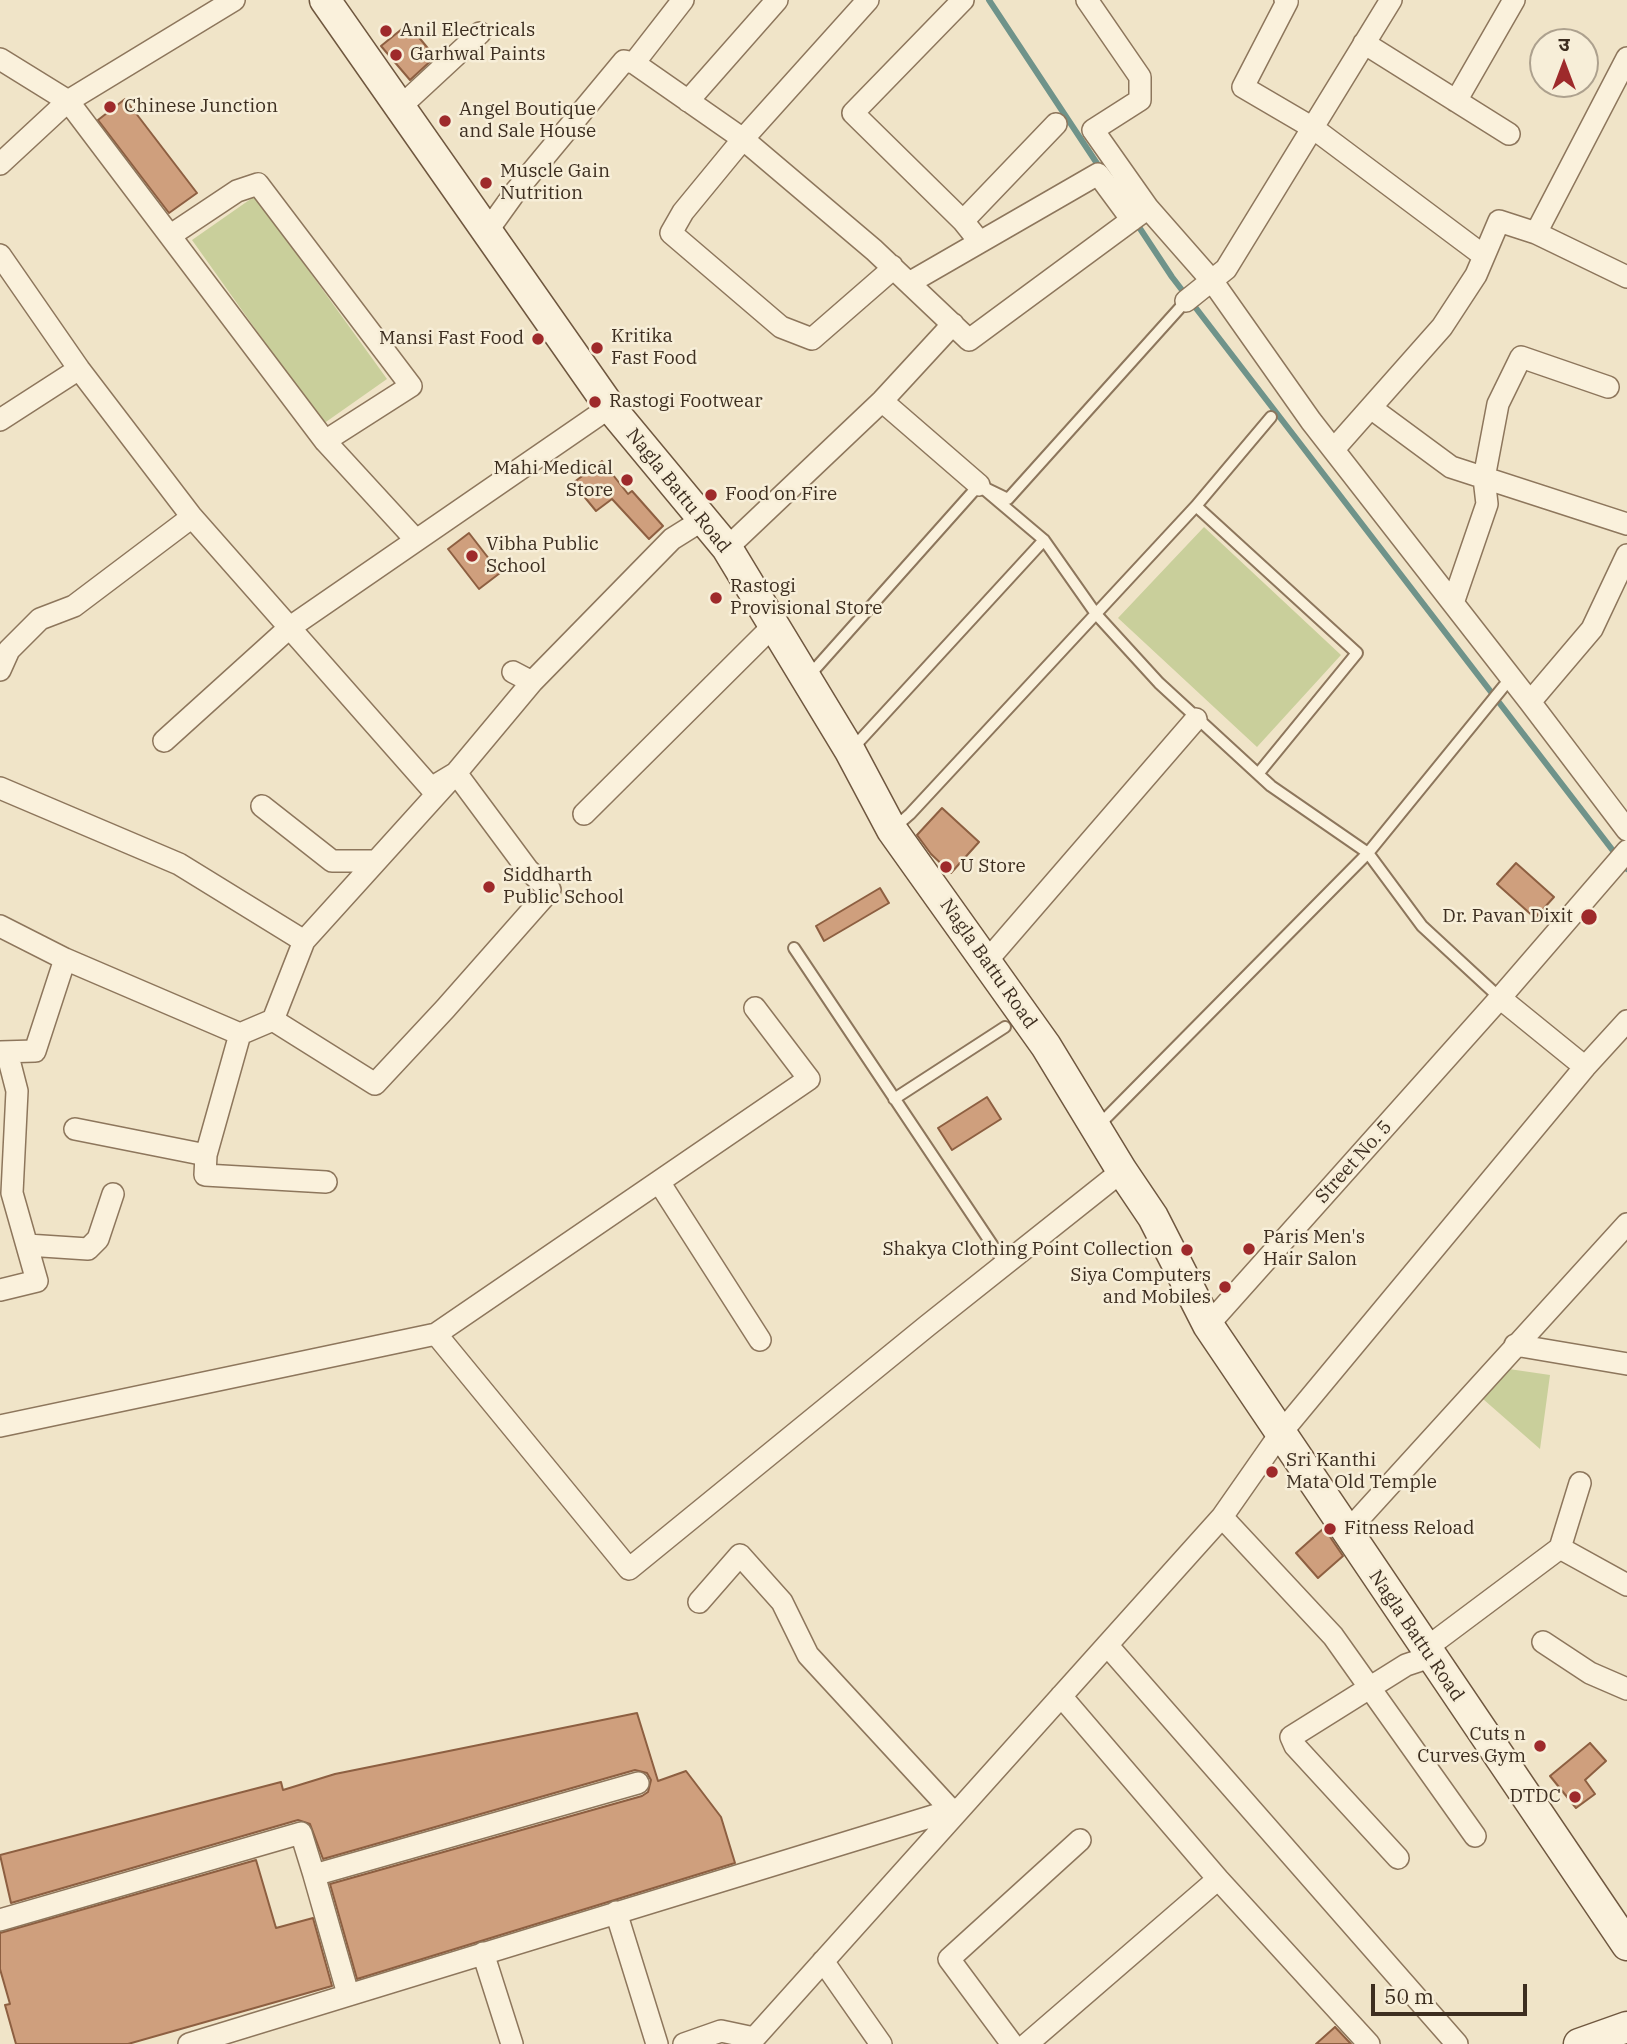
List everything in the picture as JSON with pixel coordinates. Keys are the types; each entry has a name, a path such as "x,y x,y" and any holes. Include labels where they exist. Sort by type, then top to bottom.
{"street":[{"path":"0,164 68,101 234,0"},
{"name":"Nagla Battu Road","path":"325,0 610,407 727,548 850,751 892,830 1046,1046 1153,1217 1208,1325 1427,1653 1627,1945"},
{"path":"688,101 777,0"},
{"path":"868,0 743,139 683,212 671,233 781,327 813,339 889,272 892,266"},
{"path":"963,0 853,113 962,221 979,242"},
{"path":"1087,0 1140,77 1140,100 1093,130 1139,215"},
{"path":"1285,0 1287,2 1243,87 1312,128 1484,256"},
{"path":"1201,290 1226,270 1391,0"},
{"path":"1456,101 1514,0"},
{"path":"634,63 675,3"},
{"path":"399,108 480,33"},
{"path":"1364,43 1508,134"},
{"path":"1536,233 1627,58"},
{"path":"0,59 68,101 325,441 415,539"},
{"path":"488,230 516,191 624,61 634,63 743,139 892,266 969,340 1139,215"},
{"path":"962,221 1056,124"},
{"path":"909,283 1098,174 1199,269 1201,290 1334,449 1627,830"},
{"path":"171,235 237,191 258,184 411,386 325,441"},
{"path":"1334,449 1442,327 1476,275 1499,221 1536,233 1627,277"},
{"path":"0,255 79,369 192,517 289,628 431,788 456,773"},
{"path":"727,548 882,401 953,324"},
{"path":"1453,603 1487,504 1484,478 1499,404 1521,356 1608,387"},
{"path":"0,420 79,369"},
{"path":"882,401 979,485"},
{"path":"164,741 289,628 610,407"},
{"path":"1371,408 1451,467 1627,524"},
{"path":"0,670 9,650 40,619 74,606 192,517"},
{"path":"0,926 65,959 240,1034 273,1020 304,942 456,773 523,677 672,539 704,519"},
{"path":"1530,702 1592,629 1627,555"},
{"path":"584,814 774,625"},
{"path":"985,962 1196,719"},
{"path":"273,1020 375,1083 445,1009 550,890 527,870 456,773"},
{"path":"0,788 179,864 304,942"},
{"path":"262,806 332,861 376,861"},
{"name":"Street No. 5","path":"1208,1325 1622,857"},
{"path":"0,1290 37,1281 12,1193 17,1091 4,1052 35,1051 65,959"},
{"path":"1500,998 1585,1067"},
{"path":"0,1426 436,1334 809,1079 755,1008"},
{"path":"684,2044 721,2031 751,2041 956,1809 1222,1517 1280,1434 1585,1067 1627,1021"},
{"path":"240,1034 206,1155 205,1175 326,1182"},
{"path":"75,1129 206,1155"},
{"path":"436,1334 629,1569 1122,1171"},
{"path":"659,1182 760,1340"},
{"path":"27,1245 88,1249 98,1239 113,1194"},
{"path":"1346,1533 1627,1224"},
{"path":"1515,1345 1627,1364"},
{"path":"1398,1858 1295,1746 1291,1737 1427,1653 1560,1548 1580,1483"},
{"path":"1222,1517 1333,1636 1475,1836"},
{"path":"1560,1548 1627,1584"},
{"path":"699,1602 740,1555 782,1602 808,1655 956,1809"},
{"path":"1542,1642 1590,1673 1627,1689"},
{"path":"1107,1645 1457,2044"},
{"path":"1061,1696 1218,1879 1369,2044"},
{"path":"314,1875 638,1783"},
{"path":"189,2044 956,1809"},
{"path":"0,1920 301,1833 348,1994"},
{"path":"1012,2044 949,1959 1080,1840"},
{"path":"1027,2044 1218,1879"},
{"path":"616,1912 657,2044"},
{"path":"483,1953 512,2044"},
{"path":"823,1961 881,2044"},
{"path":"1579,2044 1627,2026"}],"lane":[{"path":"979,485 1009,499 1201,290"},
{"path":"892,830 910,814 1196,506 1271,417"},
{"path":"979,485 1044,540 1096,614 1158,683 1271,786 1368,853 1422,926 1500,998"},
{"path":"806,680 979,485"},
{"path":"1196,506 1357,653 1258,774"},
{"path":"850,751 1044,540"},
{"path":"1097,1127 1368,853 1504,686"},
{"path":"794,948 1005,1264"},
{"path":"894,1099 1005,1027"}],"green space":[{"path":"255,196 387,379 323,424 192,240"},
{"path":"1204,527 1341,655 1257,747 1118,618"},
{"path":"1509,1369 1550,1375 1540,1449 1483,1399"}],"building":[{"path":"408,24 435,57 410,80 381,46"},
{"path":"125,99 197,193 169,213 98,120"},
{"path":"602,461 628,494 632,491 663,526 649,539 612,499 596,511 573,483"},
{"path":"469,533 500,573 479,589 448,549"},
{"path":"942,808 979,842 951,873 931,854 917,835"},
{"path":"1516,863 1554,897 1535,918 1497,884"},
{"path":"880,888 889,903 824,941 816,926"},
{"path":"987,1097 1001,1119 952,1150 938,1128"},
{"path":"1324,1528 1343,1556 1318,1578 1296,1553"},
{"path":"637,1713 658,1781 686,1771 721,1817 735,1863 357,1979 330,1884 642,1796 648,1792 651,1780 647,1773 635,1770 323,1859 310,1824 298,1820 11,1903 0,1855 281,1782 283,1790 335,1774"},
{"path":"1590,1743 1606,1761 1585,1780 1595,1794 1576,1808 1550,1776"},
{"path":"256,1860 276,1928 313,1918 332,1986 128,2044 16,2044 5,2005 10,2004 0,1969 0,1933"},
{"path":"1335,2027 1351,2044 1316,2044"}],"waterway":[{"path":"989,0 1102,171"},
{"path":"1135,221 1172,277 1627,869"}],"place":[{"name":"Anil Electricals","path":"386,31"},
{"name":"Garhwal Paints","path":"396,55"},
{"name":"Chinese Junction","path":"110,107"},
{"name":"Angel Boutique and Sale House","path":"445,121"},
{"name":"Muscle Gain Nutrition","path":"486,183"},
{"name":"Mansi Fast Food","path":"538,339"},
{"name":"Kritika Fast Food","path":"597,348"},
{"name":"Rastogi Footwear","path":"595,402"},
{"name":"Mahi Medical Store","path":"627,480"},
{"name":"Food on Fire","path":"711,495"},
{"name":"Vibha Public School","path":"472,556"},
{"name":"Rastogi Provisional Store","path":"716,598"},
{"name":"U Store","path":"946,867"},
{"name":"Siddharth Public School","path":"489,887"},
{"name":"Dr. Pavan Dixit","path":"1589,917"},
{"name":"Paris Men's Hair Salon","path":"1249,1249"},
{"name":"Shakya Clothing Point Collection","path":"1187,1250"},
{"name":"Siya Computers and Mobiles","path":"1225,1287"},
{"name":"Sri Kanthi Mata Old Temple","path":"1272,1472"},
{"name":"Fitness Reload","path":"1330,1529"},
{"name":"Cuts n Curves Gym","path":"1540,1746"},
{"name":"DTDC","path":"1575,1797"}]}
